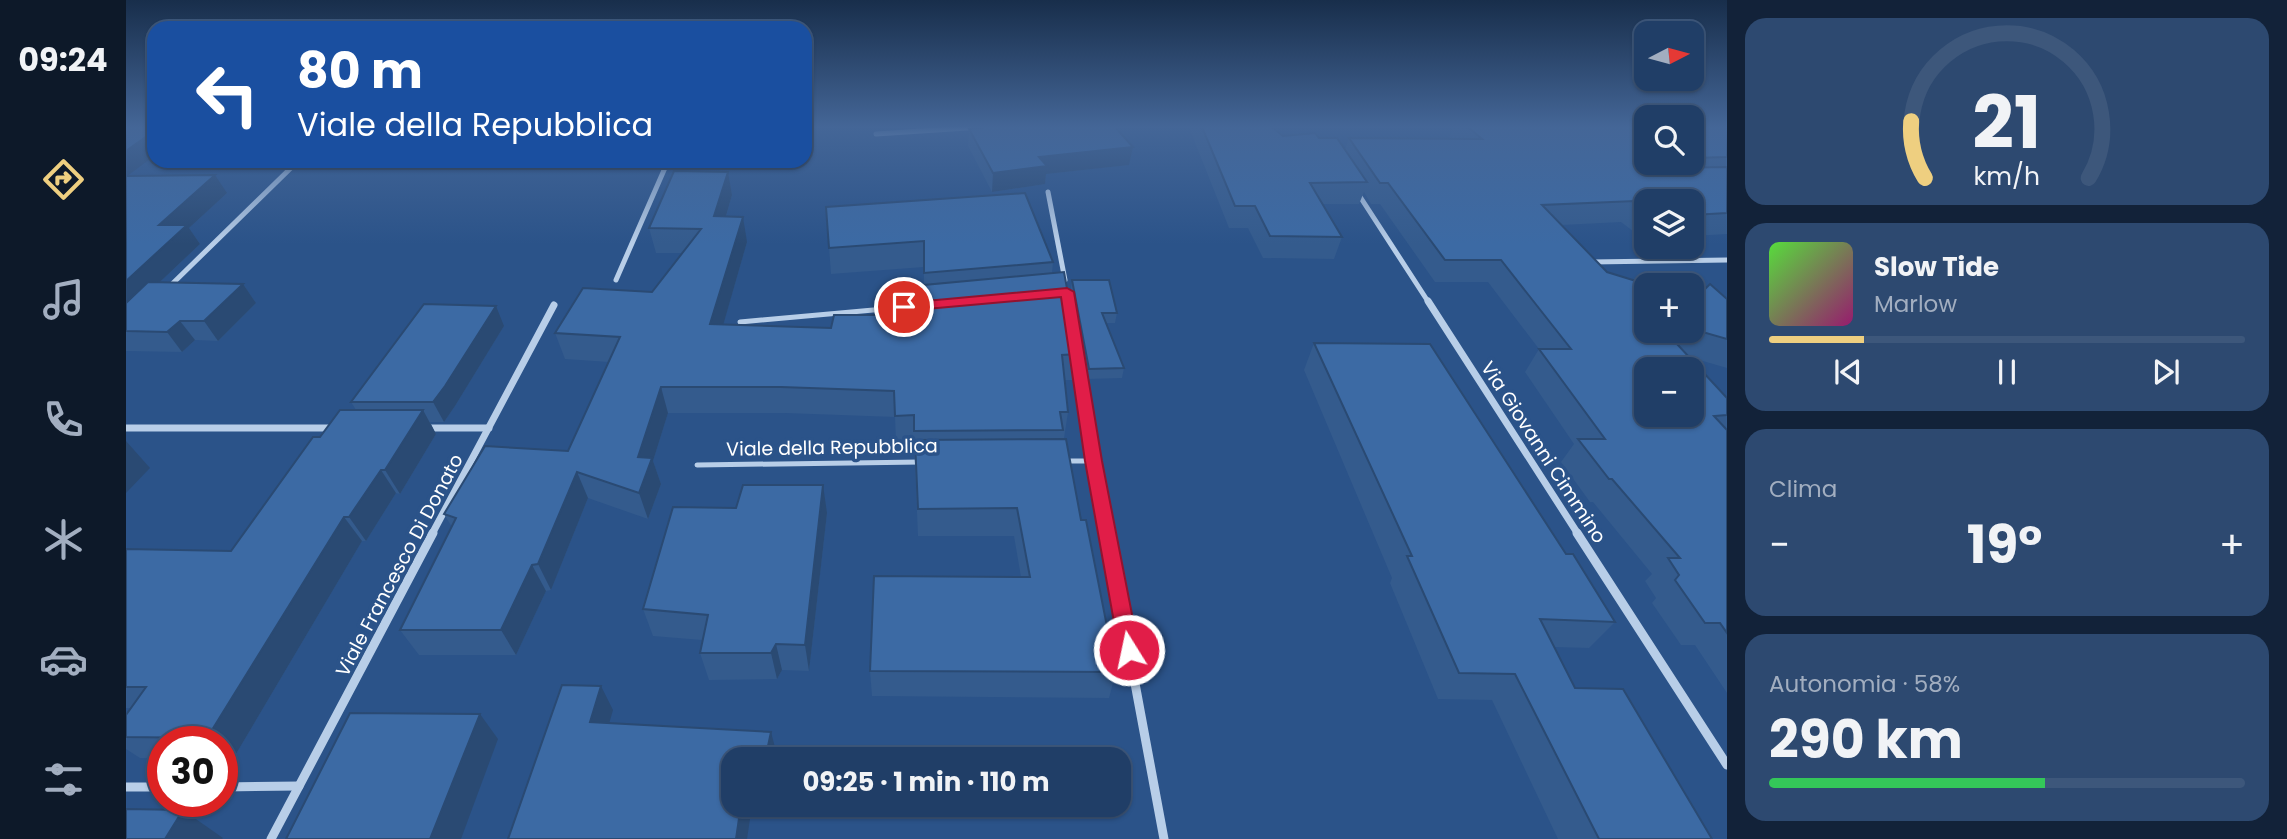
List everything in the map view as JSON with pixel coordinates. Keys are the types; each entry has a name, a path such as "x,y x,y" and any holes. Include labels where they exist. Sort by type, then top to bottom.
{"street":[{"path":"160,296 291,168"},
{"path":"616,281 665,168"},
{"name":"Via Giovanni Cimmino","path":"1349,180 1727,765"},
{"path":"1048,192 1067,292"},
{"path":"1584,262 1727,260"},
{"name":"Viale Francesco Di Donato","path":"271,839 554,305"},
{"path":"1075,344 1164,839"},
{"path":"126,428 349,428"},
{"path":"419,428 489,428"},
{"path":"238,787 299,786"},
{"path":"126,787 147,787"}],"lane":[{"path":"740,323 931,305"},
{"path":"1053,461 1094,461"},
{"name":"Viale della Repubblica","path":"697,465 929,462"}],"building":[{"path":"989,166 1046,166 993,173"},
{"path":"1218,166 1356,166 1367,182 1310,183 1342,237 1270,236 1255,206 1235,206"},
{"path":"1368,166 1634,166 1634,175 1704,175 1704,167 1727,167 1727,213 1704,214 1704,189 1634,189 1634,201 1542,205 1607,272 1634,280 1634,343 1676,343 1689,357 1634,357 1634,427 1704,427 1704,373 1727,398 1727,415 1714,416 1727,430 1727,633 1720,623 1705,623 1675,580 1679,575 1668,558 1680,558 1612,479 1609,479 1578,439 1605,439 1539,349 1571,349 1501,260 1445,260 1388,183 1380,183"},
{"path":"674,171 728,172 714,216 743,217 710,324 831,328 834,315 924,315 924,285 1064,272 1079,354 1062,355 1068,412 1060,412 1063,430 914,431 914,415 895,416 894,391 661,387 638,457 652,458 639,493 577,472 538,564 532,565 501,630 400,630 456,518 444,514 485,446 568,451 620,337 555,333 583,288 652,292 701,229 649,228"},
{"path":"215,175 159,225 187,225 126,281 126,176"},
{"path":"1025,193 1053,262 924,273 924,241 829,248 826,207"},
{"path":"1072,280 1109,280 1117,313 1102,313 1124,368 1089,369"},
{"path":"148,282 243,284 204,321 180,321 167,332 126,331 126,303"},
{"path":"1710,284 1727,299 1727,339 1704,332 1704,290"},
{"path":"424,304 496,306 433,402 351,402"},
{"path":"1314,343 1430,344 1566,554 1573,554 1615,622 1540,619 1575,688 1623,689 1712,839 1599,839 1515,674 1459,673 1407,556 1412,556"},
{"path":"340,410 423,410 385,470 381,470 349,517 344,517 214,726 147,726 147,737 126,737 126,715 146,687 126,687 126,549 231,551 313,437 320,437"},
{"path":"1066,439 1081,520 1086,520 1116,672 870,671 874,576 1030,577 1017,508 918,509 915,440"},
{"path":"743,485 823,485 805,645 776,644 771,653 700,653 708,615 643,609 673,507 736,508"},
{"path":"562,685 601,686 590,722 771,732 768,747 721,747 721,817 739,817 736,839 508,839"},
{"path":"350,713 480,714 430,839 286,839"},
{"path":"126,809 147,809 147,817 179,817 165,839 126,839"}],"route":[{"path":"904,307 1067,292 1094,461 1129,650"}]}
